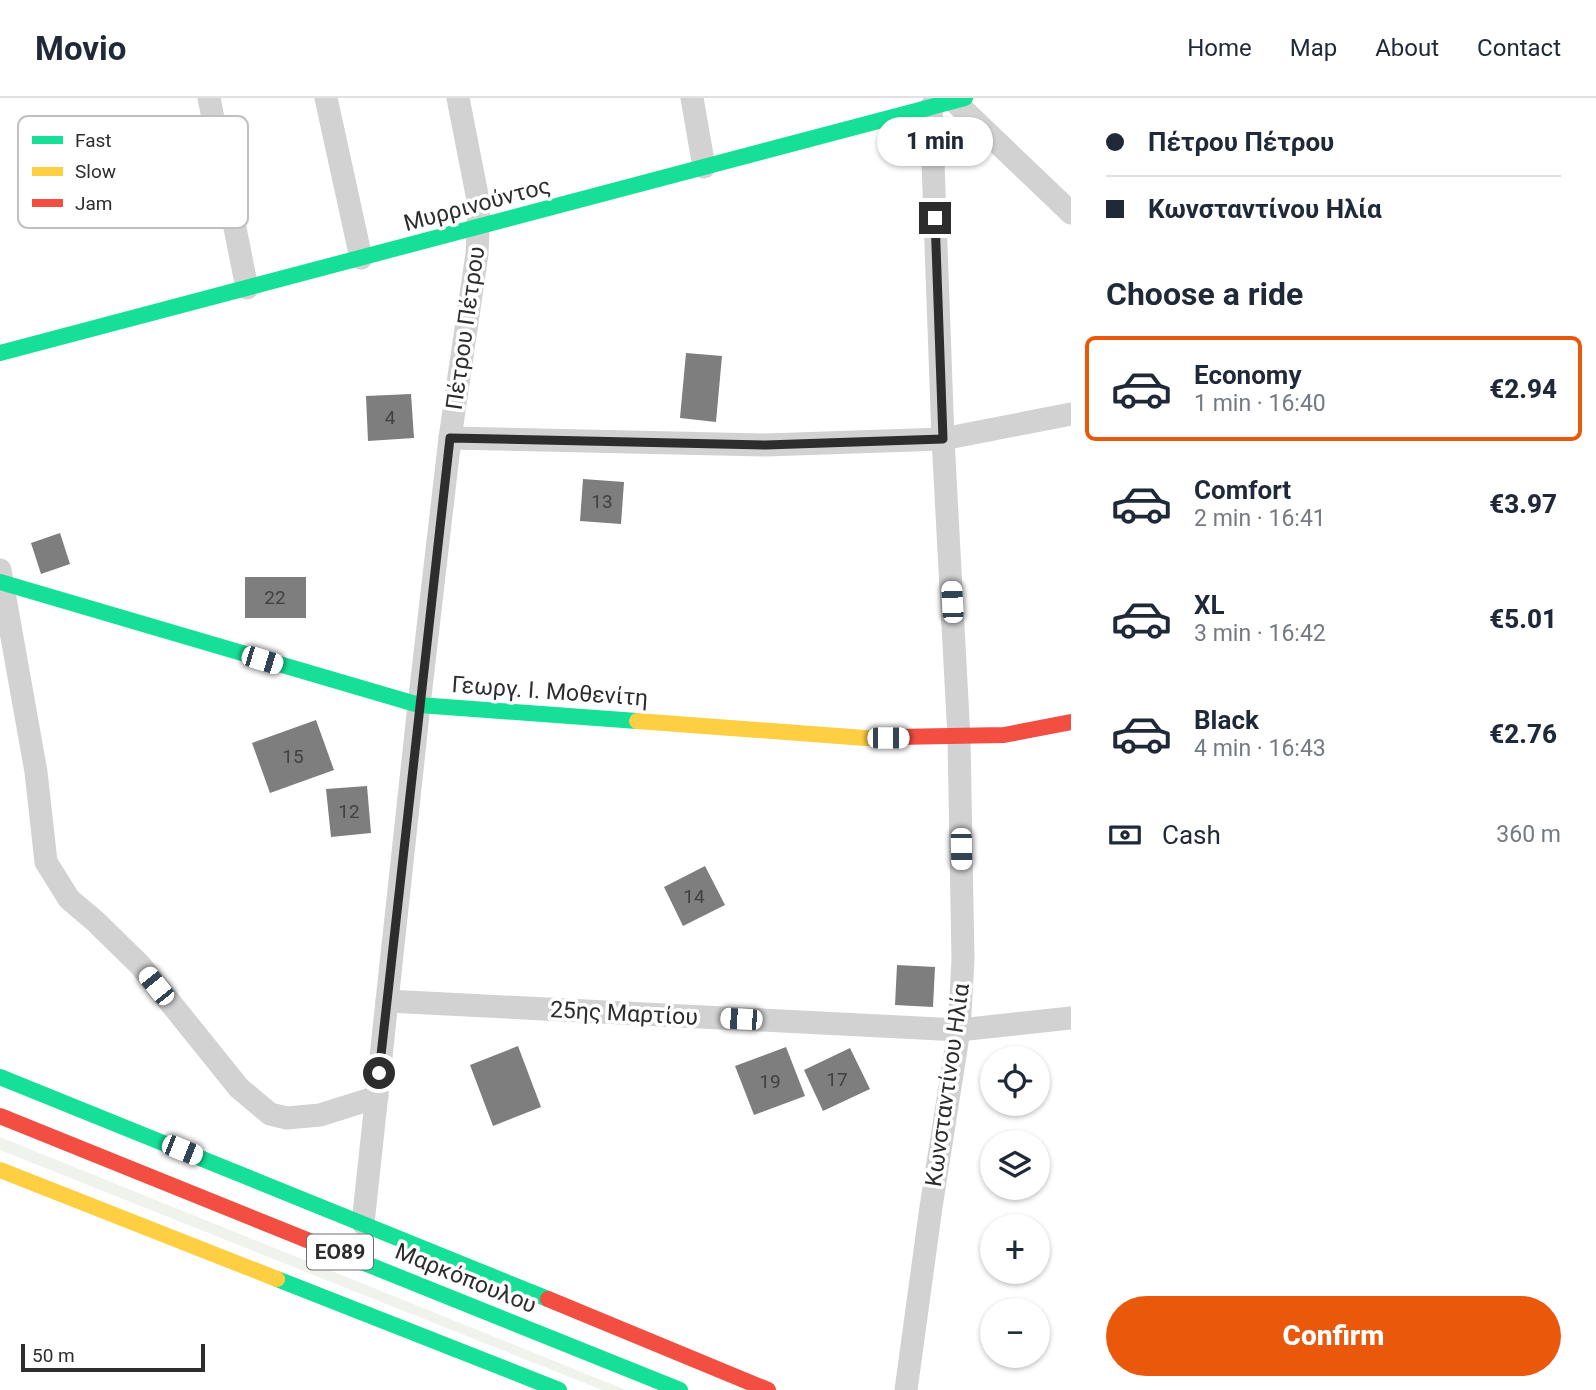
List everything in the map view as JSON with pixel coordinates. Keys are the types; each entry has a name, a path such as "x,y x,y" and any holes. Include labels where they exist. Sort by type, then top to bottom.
{"main road":[{"name":"Μυρρινούντος","path":"0,353 959,99"},
{"name":"Γεωργ. Ι. Μοθενίτη","path":"1,577 419,705 865,738 1004,735 1071,722"},
{"path":"0,1077 768,1390"},
{"name":"Μαρκόπουλου","path":"0,1116 680,1390"},
{"name":"ΕΟ89","path":"0,1170 559,1390"},
{"path":"0,1182 39,1186"}],"street":[{"path":"209,98 213,116"},
{"path":"326,98 361,258"},
{"name":"Πέτρου Πέτρου","path":"363,1223 450,438 477,254 479,205 458,98"},
{"path":"692,98 704,167"},
{"path":"959,99 1071,213"},
{"name":"Κωνσταντίνου Ηλία","path":"906,1390 959,1030 963,960 959,738 943,439 931,107"},
{"path":"235,228 247,288"},
{"path":"450,438 766,445 943,439 1071,414"},
{"path":"1,577 36,772 46,862 69,899 95,920 140,965 239,1088 270,1114 287,1118 320,1115 377,1097"},
{"name":"25ης Μαρτίου","path":"387,1002 959,1030 1071,1018"}],"shaded area":[{"path":"0,1137 626,1390 602,1390 0,1150"}],"building":[{"path":"686,353 722,356 716,422 680,418"},
{"path":"411,394 414,438 368,441 366,396"},
{"path":"583,479 624,482 621,524 580,521"},
{"path":"60,533 70,564 41,574 31,543"},
{"path":"245,577 306,577 306,618 245,618"},
{"path":"316,720 334,770 270,793 252,743"},
{"path":"367,786 371,833 331,837 326,789"},
{"path":"705,866 725,905 683,926 664,887"},
{"path":"897,965 935,967 933,1007 895,1005"},
{"path":"518,1046 541,1107 493,1126 470,1065"},
{"path":"786,1047 805,1096 754,1115 735,1066"},
{"path":"850,1048 870,1089 823,1111 804,1070"}],"traffic: fast":[{"path":"0,353 965,98"},
{"path":"0,582 419,705 637,721"},
{"path":"0,1077 548,1299"},
{"path":"312,1242 680,1390"},
{"path":"277,1279 559,1390"}],"traffic: slow":[{"path":"637,721 865,738 895,737"},
{"path":"0,1170 277,1279"}],"traffic: jam":[{"path":"895,737 1004,735 1071,722"},
{"path":"0,1116 312,1242"},
{"path":"548,1299 768,1390"}],"route":[{"path":"379,1073 450,438 766,445 943,439 935,218"}]}
